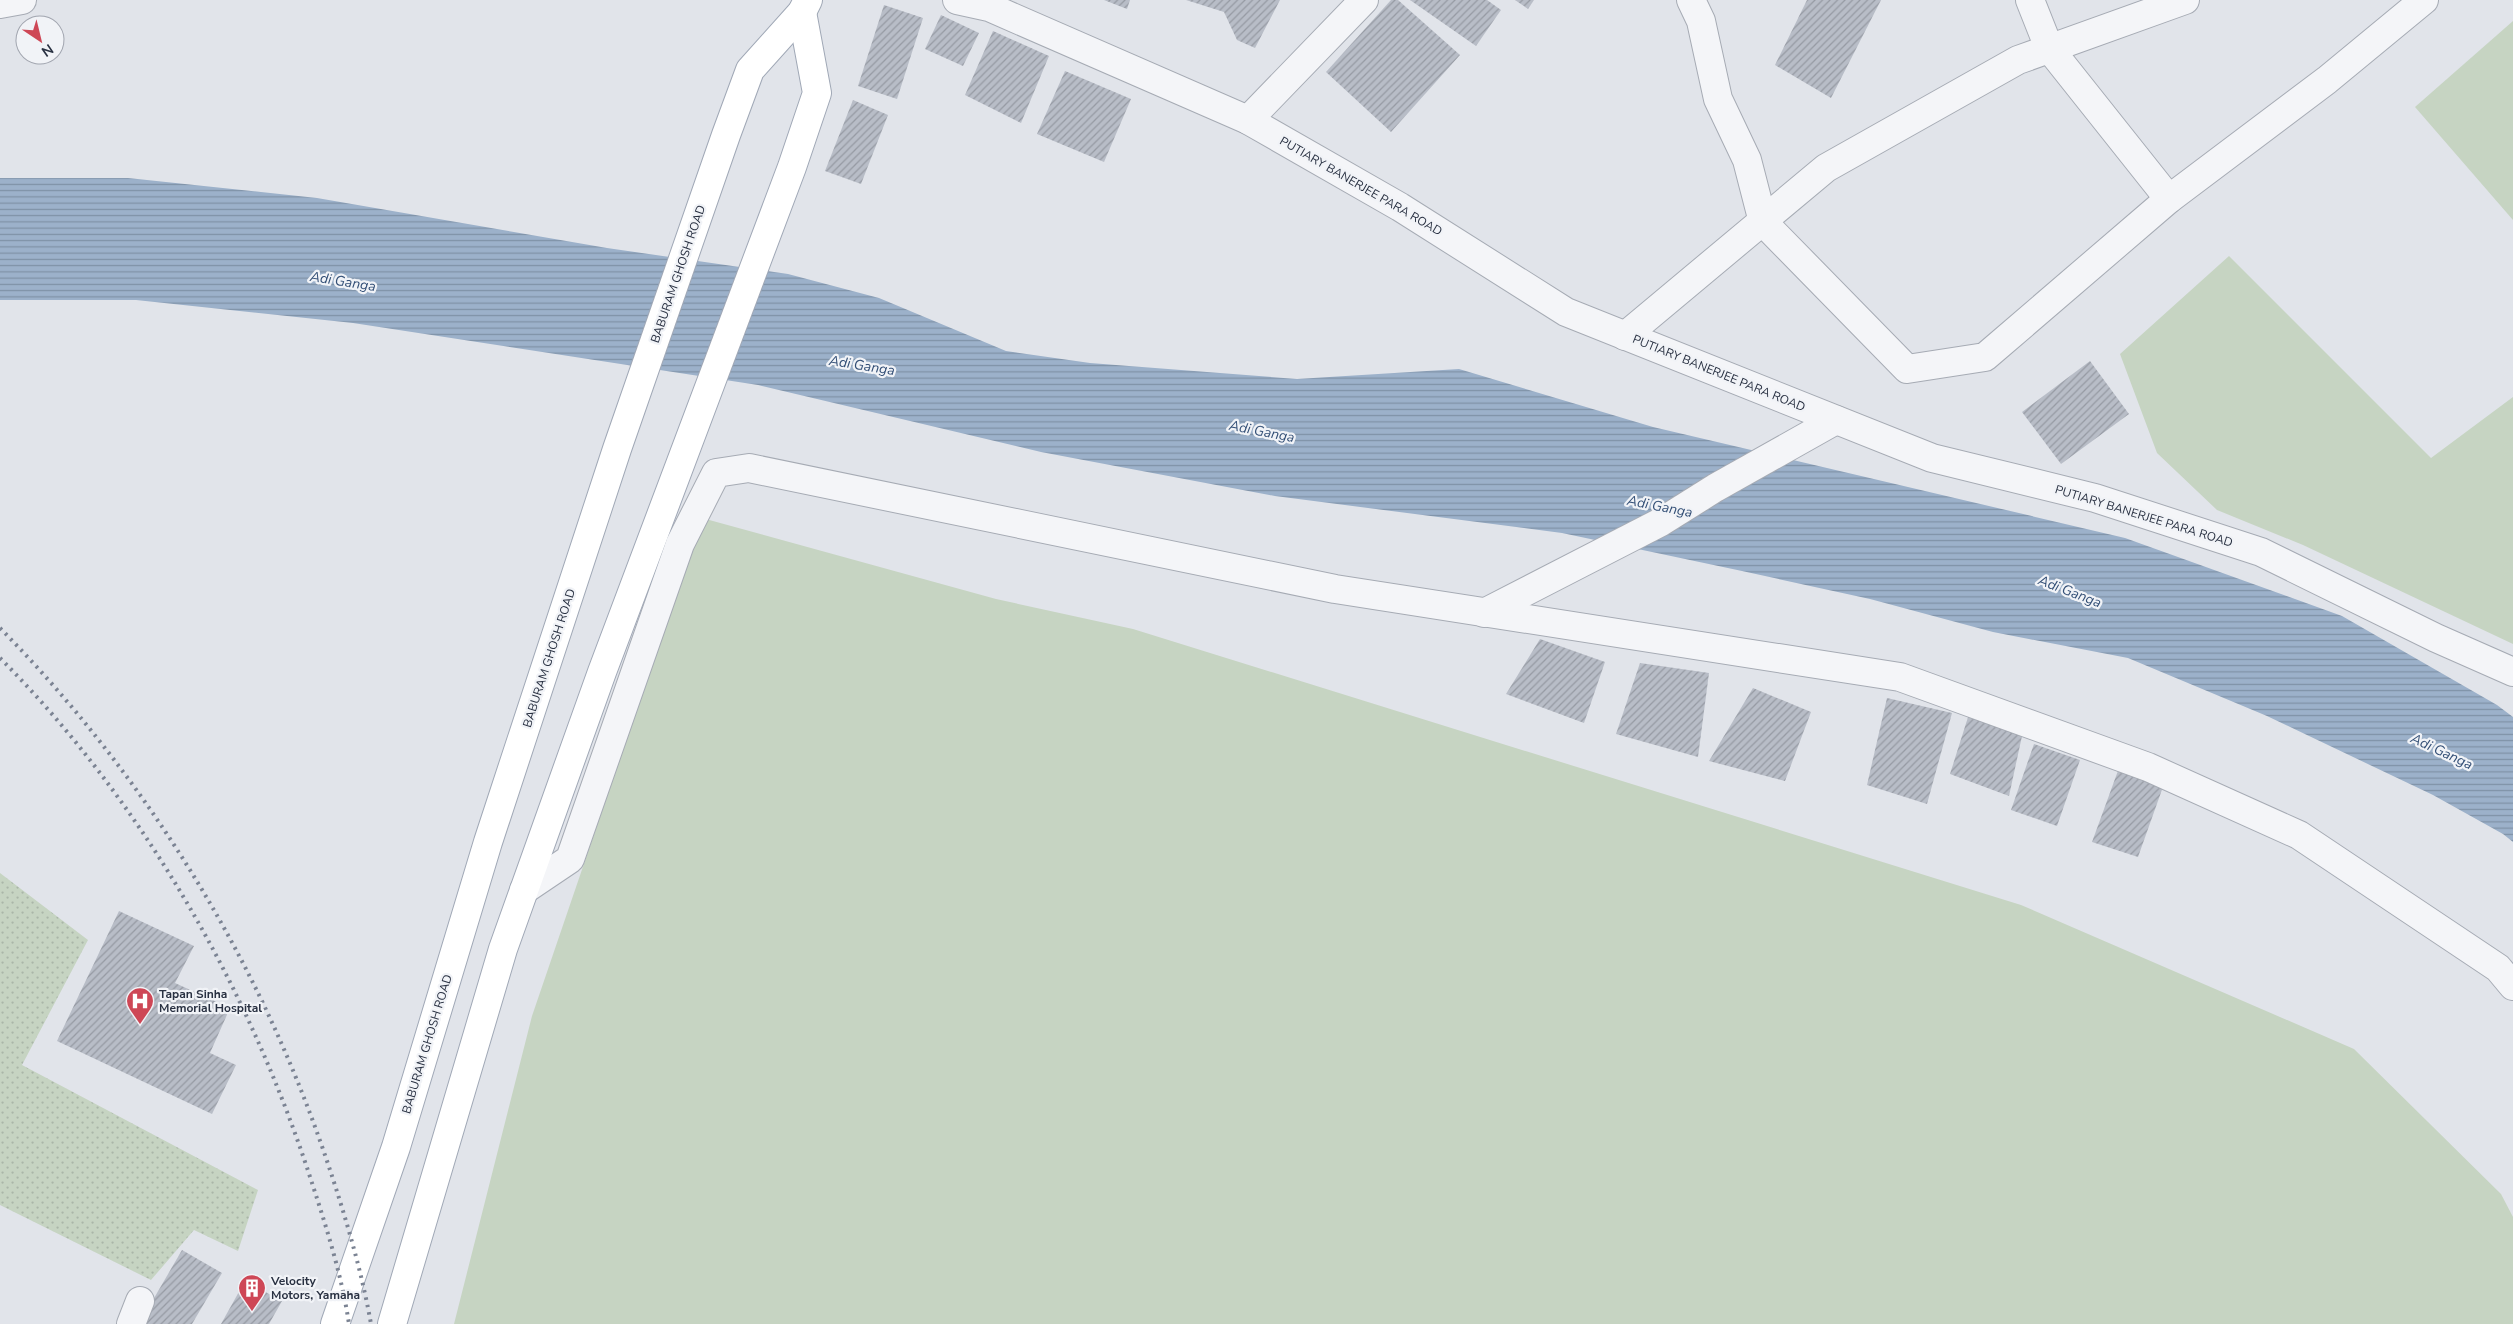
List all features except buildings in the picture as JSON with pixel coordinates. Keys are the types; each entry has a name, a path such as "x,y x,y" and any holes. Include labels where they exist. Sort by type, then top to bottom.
{"main road":[{"name":"BABURAM GHOSH ROAD","path":"335,1324 396,1147 488,842 617,449 726,135 750,70 805,6"},
{"name":"BABURAM GHOSH ROAD","path":"392,1324 503,949 602,672 792,167 817,93 805,6"}],"street":[{"path":"0,4 22,0"},
{"name":"PUTIARY BANERJEE PARA ROAD","path":"957,0 989,8 1248,120 1400,207 1566,312 1932,458 2095,498 2261,552 2436,638 2513,672"},
{"path":"1248,120 1364,0"},
{"path":"2030,0 2049,48 2169,199"},
{"path":"1625,336 1826,168 2018,60 2185,0"},
{"path":"1700,7 1718,99 1747,160 1763,222 1907,369 1985,357 2169,199 2327,80 2424,0"},
{"path":"1484,612 1661,522 1714,488 1836,420"},
{"path":"524,890 570,859 680,544 716,473 748,468 1335,589 1900,677 2148,767 2298,835 2498,968 2513,986"}],"green space":[{"path":"2513,21 2513,220 2415,107"},
{"path":"2229,256 2431,458 2513,397 2513,644 2303,545 2217,510 2157,453 2120,354"},
{"path":"702,518 996,599 1133,629 2021,905 2354,1049 2501,1194 2513,1217 2513,1324 454,1324 532,1016"},
{"path":"0,873 88,940 22,1065 258,1190 238,1251 194,1230 151,1280 0,1205"}],"water":[{"name":"Adi Ganga","path":"0,178 128,178 317,198 607,248 788,274 879,298 1006,351 1090,363 1297,379 1459,369 1653,427 2125,538 2342,616 2497,705 2513,717 2513,842 2503,834 2433,795 2267,716 2128,658 1993,632 1870,599 1742,571 1562,533 1275,496 1041,452 758,385 353,323 136,300 0,300"}],"railway":[{"path":"0,628 55,687 106,749 153,814 197,881 237,951 272,1023 304,1097 331,1173 348,1229 359,1267 371,1324"},
{"path":"0,658 52,714 101,774 146,837 187,902 224,970 257,1040 287,1111 328,1235 349,1324"}],"place":[{"name":"Tapan Sinha Memorial Hospital","path":"140,1025"},
{"name":"Velocity Motors, Yamaha","path":"252,1312"}]}
